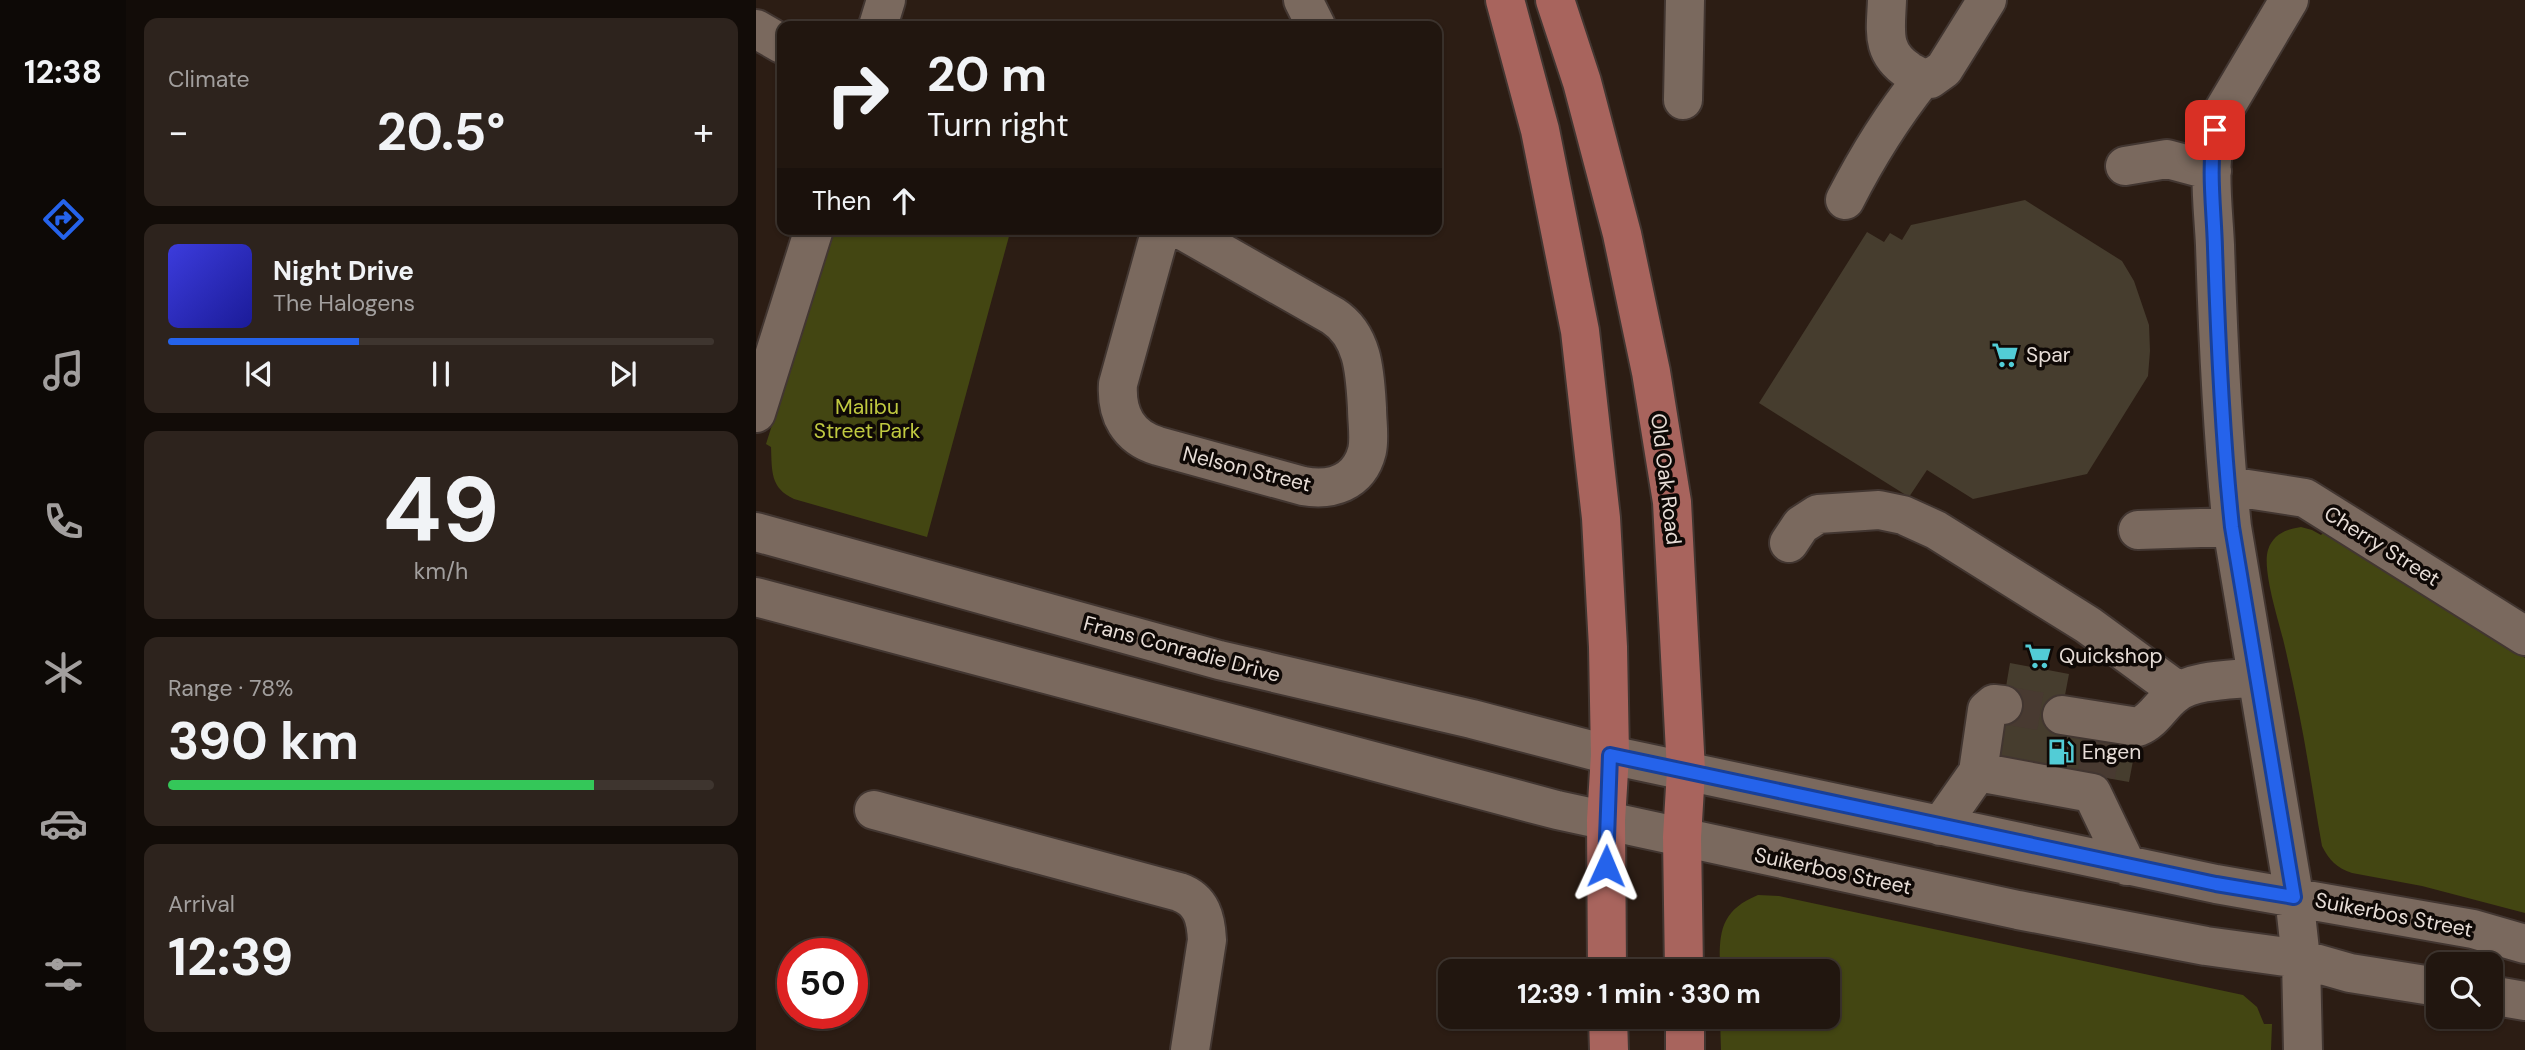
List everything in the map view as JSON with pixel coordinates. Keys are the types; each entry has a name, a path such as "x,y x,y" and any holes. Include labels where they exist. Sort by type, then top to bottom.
{"main road":[{"path":"1504,0 1540,130 1580,331 1601,519 1608,647 1610,755 1606,820 1607,959"},
{"name":"Old Oak Road","path":"1555,0 1582,82 1622,234 1651,372 1672,502 1686,771 1682,837 1684,959"},
{"path":"1608,1029 1609,1050"},
{"path":"1685,1029 1685,1050"}],"street":[{"path":"880,21 886,0"},
{"path":"1303,0 1314,21"},
{"path":"1683,100 1685,0"},
{"path":"1886,0 1888,47 1892,57 1922,79 1930,79 1944,69 1987,0"},
{"path":"2289,0 2221,113 2214,139 2212,171 2216,284 2232,527 2294,897 2301,959 2303,1050"},
{"path":"756,29 777,41"},
{"path":"1845,200 1890,119 1922,79"},
{"path":"2125,166 2167,159 2212,171"},
{"path":"756,413 812,235"},
{"name":"Nelson Street","path":"1159,235 1118,384 1119,409 1127,426 1137,437 1158,446 1303,486 1338,486 1347,480 1364,460 1368,441 1361,356 1353,336 1342,322 1333,316 1191,235"},
{"name":"Cherry Street","path":"2228,486 2305,498 2525,636"},
{"path":"1788,543 1801,525 1818,514 1879,510 1903,515 1936,530 2057,605 2103,635 2178,691"},
{"path":"2138,530 2232,527"},
{"name":"Frans Conradie Drive","path":"756,532 1219,660 1686,771"},
{"path":"756,597 1557,810 1606,820"},
{"path":"2062,715 2104,732 2138,727 2148,723 2178,691 2190,685 2257,677"},
{"path":"1940,826 1978,772 1987,710 1992,705 2003,705"},
{"name":"Suikerbos Street","path":"1686,771 2216,884 2473,929 2525,944"},
{"path":"1978,772 2094,785 2127,866"},
{"path":"874,810 1190,897 1202,913 1207,940 1190,1050"},
{"name":"Suikerbos Street","path":"1606,820 2018,910 2206,946 2301,959 2350,973 2426,985"},
{"path":"2503,997 2525,1001"}],"green space":[{"name":"Malibu Street Park","path":"832,235 1009,235 927,537 786,495 776,484 771,447 766,444"},
{"path":"2301,527 2321,535 2325,531 2525,658 2525,913 2422,886 2352,873 2338,866 2322,846 2295,694 2267,569 2268,550 2273,540 2286,531"},
{"path":"1758,895 1779,896 2243,995 2257,1007 2264,1024 2272,1024 2271,1050 1721,1050 1720,1029 1840,1029 1840,959 1720,959 1724,925 1735,908"}],"building":[{"path":"2025,200 2122,261 2134,281 2149,325 2148,376 2087,474 1973,499 1927,470 1909,497 1759,403 1867,232 1884,242 1890,233 1902,240 1911,225"},
{"path":"2010,663 2069,674 2058,732 2136,745 2129,782 1994,758"}],"tunnel":[{"path":"2003,705 2062,715"},
{"path":"2096,776 2102,740"}],"place":[{"name":"Spar","path":"2005,355"},
{"name":"Quickshop","path":"2038,656"},
{"name":"Engen","path":"2061,752"}],"route":[{"path":"1606,866 1610,755 2216,884 2294,897 2232,527 2216,284 2212,160 2215,130"}]}
